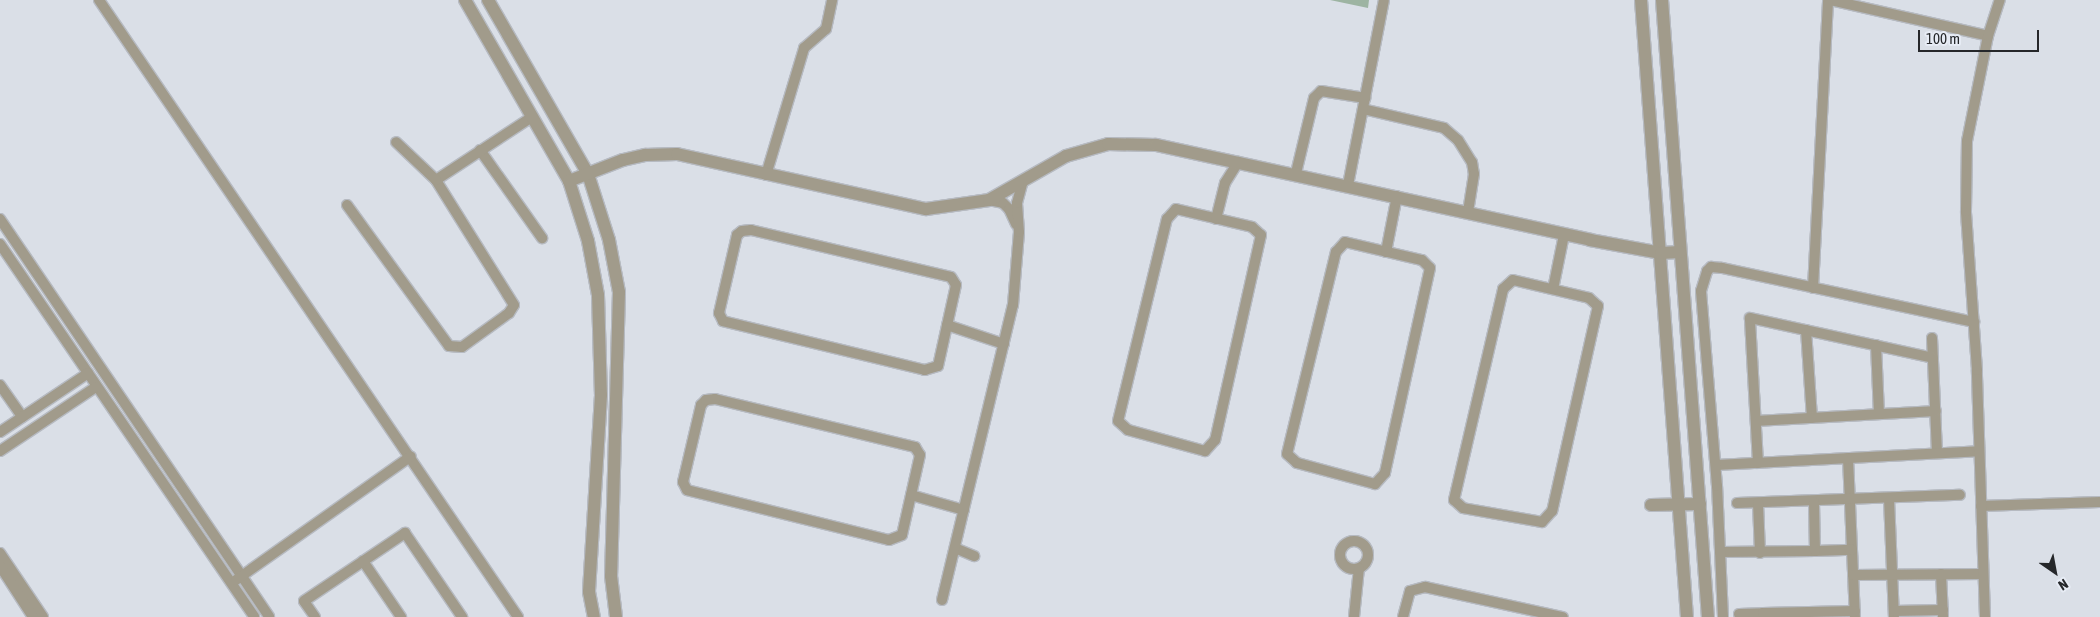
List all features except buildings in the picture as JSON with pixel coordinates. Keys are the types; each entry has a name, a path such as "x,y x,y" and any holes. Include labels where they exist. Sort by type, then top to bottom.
{"street":[{"path":"99,0 411,456 518,617"},
{"path":"465,0 569,181 588,240 598,295 601,395 589,592 594,617"},
{"path":"488,0 588,174 609,240 619,292 617,444 611,576 616,617"},
{"path":"766,175 804,48 826,29 832,0"},
{"path":"1348,185 1384,0"},
{"path":"1662,0 1708,617"},
{"path":"1813,288 1829,0 1988,36"},
{"path":"1985,617 1974,322 1966,211 1967,141 1988,36 2000,0"},
{"path":"1641,1 1661,253 1686,617"},
{"path":"1296,173 1314,98 1322,91 1365,98"},
{"path":"1363,109 1444,128 1458,140 1472,162 1474,174 1468,212"},
{"path":"436,180 532,117"},
{"path":"347,205 443,342 449,346 462,347 509,313 514,305 436,180 396,142"},
{"path":"989,200 1066,156 1108,144 1156,144 1296,173 1564,235 1661,253 1680,252"},
{"path":"480,150 542,238"},
{"path":"569,181 645,155 677,154 926,209 989,200 1003,203 1009,209 1019,232"},
{"path":"1216,218 1225,183 1238,162"},
{"path":"942,600 1013,305 1019,232 1017,203 1023,181"},
{"path":"1386,252 1397,196"},
{"path":"1176,209 1216,218 1252,227 1261,235 1215,440 1206,451 1128,430 1118,421 1167,219 1176,209"},
{"path":"0,218 269,617"},
{"path":"742,230 751,230 945,274 951,277 956,285 947,326 938,366 925,370 723,321 719,312 737,235 742,230"},
{"path":"1553,289 1564,235"},
{"path":"1345,242 1386,252 1422,260 1430,268 1385,473 1375,484 1297,463 1287,454 1336,252 1345,242"},
{"path":"0,244 254,617"},
{"path":"1723,617 1716,465 1701,291 1707,272 1711,267 1974,322"},
{"path":"1513,280 1553,289 1589,298 1598,306 1552,511 1542,522 1463,508 1454,500 1454,492 1503,290 1513,280"},
{"path":"1758,463 1750,318 1933,358"},
{"path":"947,326 1004,344"},
{"path":"1806,330 1812,418"},
{"path":"1932,338 1937,453"},
{"path":"1876,345 1879,414"},
{"path":"0,432 88,373"},
{"path":"0,385 22,417"},
{"path":"0,451 96,387"},
{"path":"715,399 909,444 915,447 920,455 911,495 902,535 889,540 687,490 683,482 701,405 715,399"},
{"path":"1756,421 1936,411"},
{"path":"1716,465 1979,451"},
{"path":"231,582 411,456"},
{"path":"1739,614 1855,614 1848,458"},
{"path":"911,495 964,510"},
{"path":"1737,503 1850,501 1960,495"},
{"path":"1889,499 1894,614 1943,613 1941,574"},
{"path":"1758,502 1760,553"},
{"path":"1814,502 1815,551"},
{"path":"1981,506 2100,502"},
{"path":"1651,505 1700,504"},
{"path":"315,617 304,601 405,532 462,617"},
{"path":"1720,552 1760,553 1838,550 1852,546"},
{"path":"955,548 974,556"},
{"path":"0,553 43,617"},
{"path":"363,560 401,617"},
{"path":"0,566 32,617"},
{"path":"1354,617 1359,568"},
{"path":"1853,575 1983,574"},
{"path":"1404,617 1410,591 1425,587 1563,617"}],"green space":[{"path":"1330,0 1369,0 1368,8"}]}
